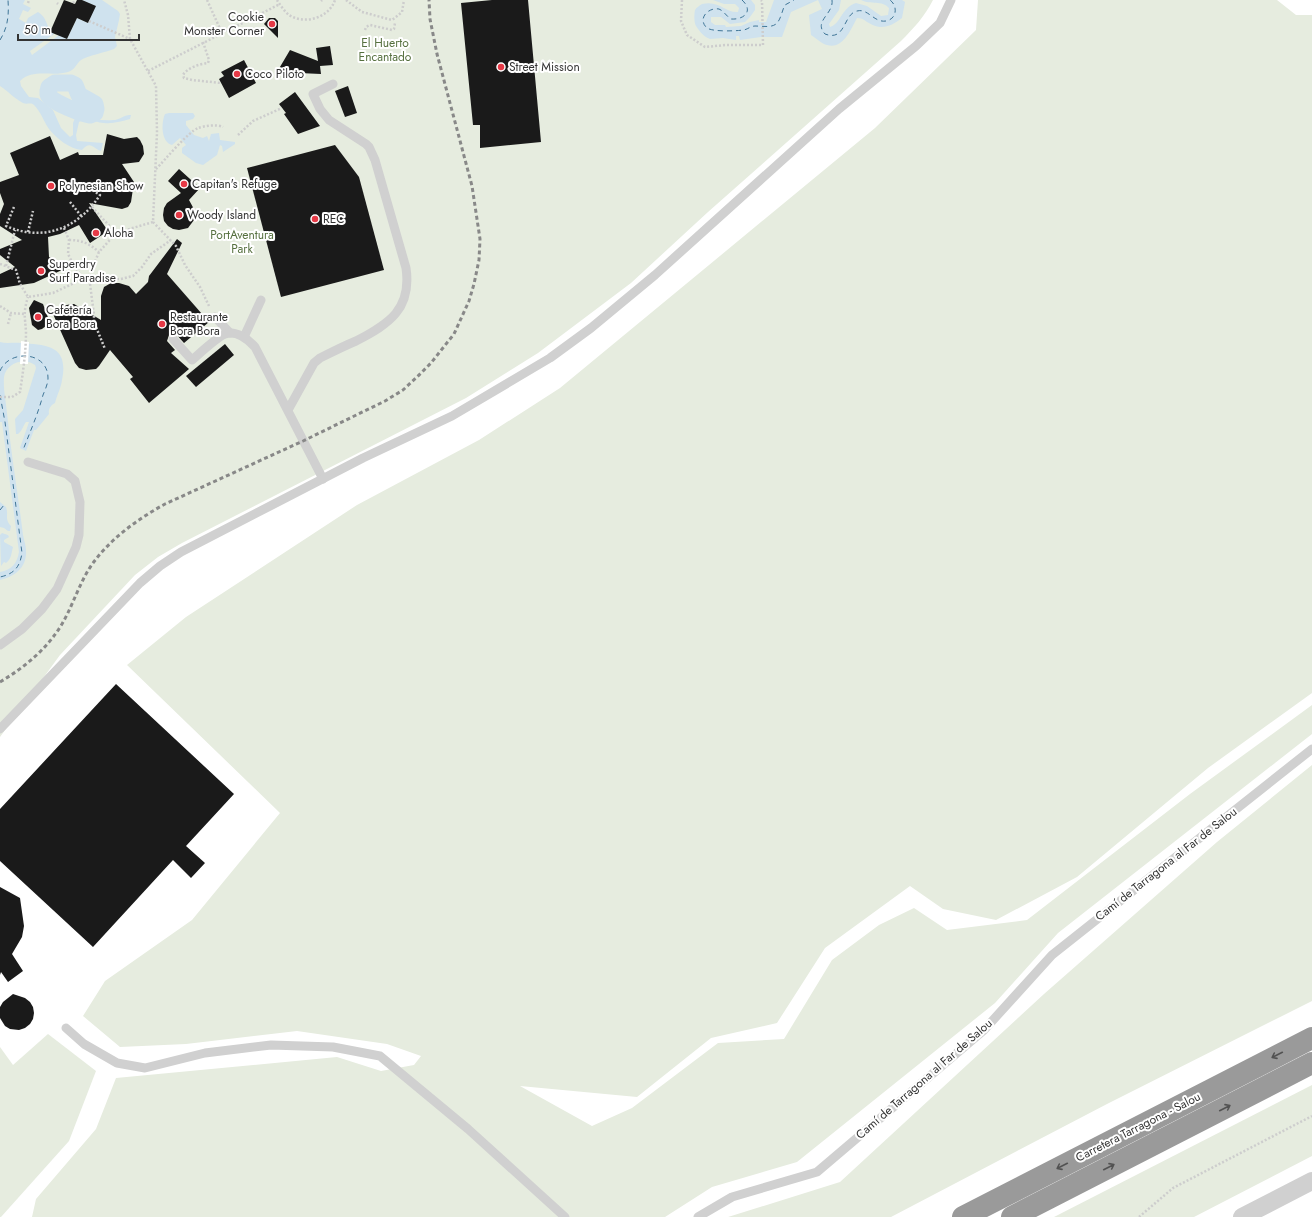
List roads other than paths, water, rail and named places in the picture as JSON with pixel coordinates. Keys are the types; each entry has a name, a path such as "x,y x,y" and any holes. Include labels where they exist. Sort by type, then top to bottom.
{"highway":[{"name":"Carretera Tarragona - Salou","path":"963,1217 1312,1038"},
{"name":"Carretera Tarragona - Salou","path":"1012,1217 1312,1063"}],"street":[{"path":"1242,1217 1312,1181"}],"lane":[{"path":"0,729 140,583 160,566 181,552 322,479 452,416 550,358 590,328 655,275 839,108 916,46 940,23 951,0"},
{"path":"288,410 314,363 320,358 377,331 387,323 396,314 404,300 407,286 406,268 370,147 329,120 320,109 312,94 333,84"},
{"path":"244,337 261,300"},
{"path":"213,314 230,333"},
{"path":"174,339 192,360 223,334 230,333 244,337 251,342 288,410 322,479"},
{"path":"0,645 22,629 42,609 56,589 76,547 79,535 80,502 75,481 66,474 28,462"},
{"name":"Camí de Tarragona al Far de Salou","path":"698,1217 732,1197 817,1172 984,1030 1052,955 1312,749"},
{"path":"66,1028 84,1044 116,1063 145,1068 205,1053 271,1046 333,1047 380,1056 468,1129 565,1217"}],"water":[{"path":"0,0 25,0 23,4 31,8 28,12 23,10 19,19 26,23 28,18 38,12 44,18 50,31 54,34 30,51 32,55 59,35 67,39 77,18 88,23 95,6 82,0 102,0 118,11 120,14 115,37 117,46 114,49 81,60 72,70 68,72 31,75 20,81 21,86 29,97 38,98 53,110 61,128 70,137 73,135 73,123 75,118 85,117 103,120 116,120 127,115 131,115 130,119 114,123 101,123 88,120 82,120 79,122 76,135 77,141 103,143 101,151 90,145 82,150 73,148 64,143 49,129 34,105 23,103 0,86"},
{"path":"713,0 751,0 755,5 755,10 745,22 730,24 721,17 711,17 711,22 715,25 725,25 726,27 741,26 759,20 759,22 766,22 774,0 818,0 791,12 782,37 761,37 740,40 739,36 736,36 736,40 723,38 710,39 702,34 696,26 694,18 695,10 702,4 708,3 718,5 729,11 738,12 739,8 735,4 724,4"},
{"path":"818,0 841,0 839,10 829,24 830,27 837,23 847,8 856,3 867,6 881,16 888,15 889,8 883,4 861,0 902,0 905,2 902,18 894,23 878,27 857,18 846,38 842,42 833,46 823,43 811,35 809,15 822,9"},
{"path":"193,113 195,116 193,119 186,121 186,125 194,135 203,138 207,136 209,141 211,134 219,133 220,140 235,142 235,144 223,152 222,146 220,145 217,155 203,165 196,163 182,153 182,148 186,145 180,138 172,145 166,140 163,132 163,122 165,114"},
{"path":"0,342 31,344 48,347 59,354 62,360 63,369 61,383 55,403 50,407 49,414 36,430 34,430 26,451 20,448 29,422 26,422 21,431 16,434 15,419 23,410 36,368 35,365 31,363 21,362 12,365 5,372 5,395 26,557 22,566 15,574 0,580 0,572 11,568 17,559 19,552 2,422 0,422"},
{"path":"0,502 6,507 7,519 11,526 10,531 0,527"},
{"path":"2,533 8,535 9,537 4,540 4,542 13,547 11,556 6,563 4,562 1,566 0,535"}],"waterway":[{"path":"55,83 71,83 75,85 79,95 95,104 95,113 90,115 81,113 52,99 48,95 48,91 49,87 55,83"}],"railway":[{"path":"0,682 27,664 50,642 66,617 89,569 96,559 113,540 133,524 165,504 303,441 385,401 403,390 417,377 431,363 454,334 469,301 474,284 479,260 480,239 472,186 437,54 430,19 429,0"}],"place":[{"name":"Cookie Monster Corner","path":"272,24"},
{"name":"Street Mission","path":"501,67"},
{"name":"Coco Piloto","path":"237,74"},
{"name":"Capitan's Refuge","path":"184,184"},
{"name":"Polynesian Show","path":"51,186"},
{"name":"Woody Island","path":"179,215"},
{"name":"REC","path":"315,219"},
{"name":"Aloha","path":"96,233"},
{"name":"Superdry Surf Paradise","path":"41,271"},
{"name":"Cafetería Bora Bora","path":"38,317"},
{"name":"Restaurante Bora Bora","path":"162,324"}],"park label":[{"name":"El Huerto Encantado","path":"385,50"},
{"name":"PortAventura Park","path":"242,242"}]}
